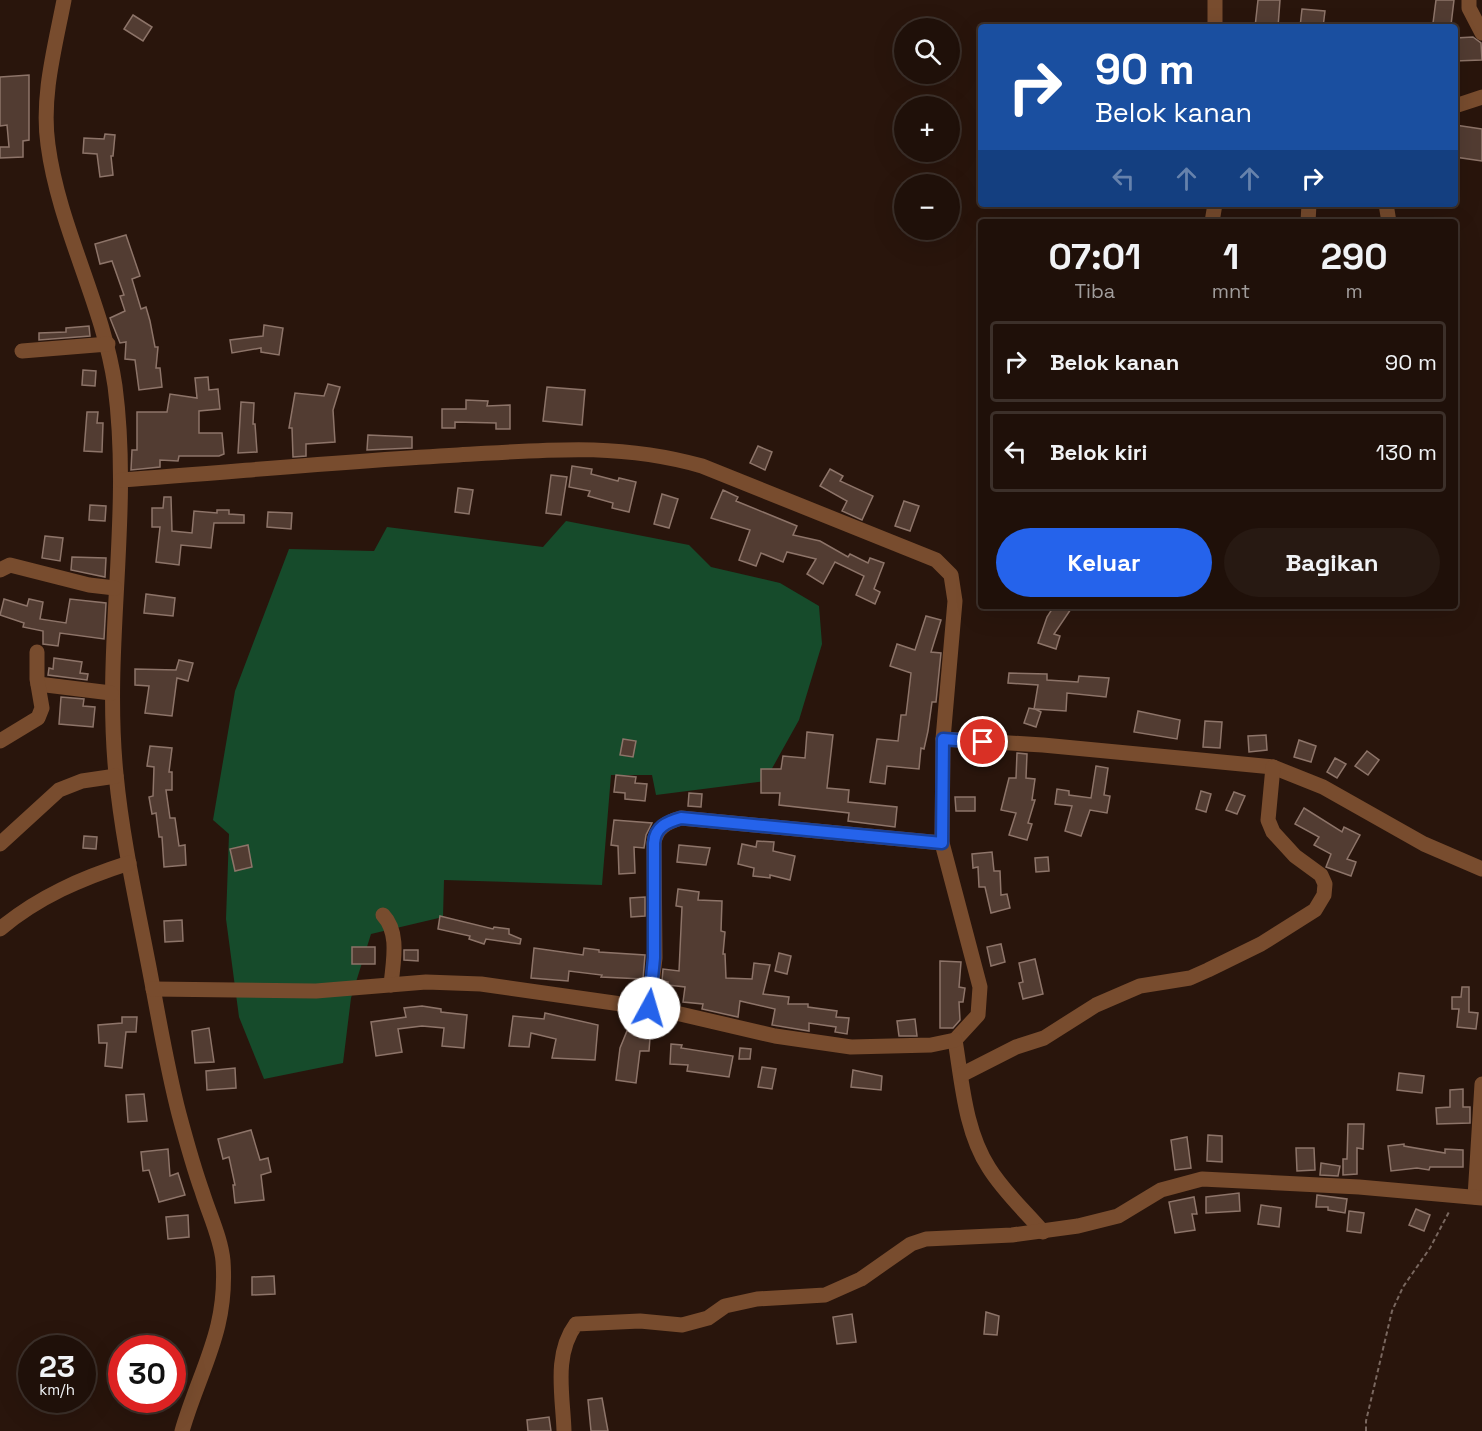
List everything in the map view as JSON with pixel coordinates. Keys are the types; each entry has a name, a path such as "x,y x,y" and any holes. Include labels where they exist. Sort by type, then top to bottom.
{"street":[{"path":"64,0 48,92 48,146 62,211 108,344 116,396 121,480 121,537 115,588 111,693 116,776 129,863 178,1110 196,1175 220,1245 223,1262 220,1317 213,1347 182,1431"},
{"path":"1215,24 1218,0"},
{"path":"1469,0 1469,8 1482,33"},
{"path":"1458,105 1482,97"},
{"path":"22,351 108,344"},
{"path":"121,480 549,449 611,448 670,457 702,466 882,536 936,560 945,568 954,586 955,601 943,739 942,843 980,987 978,1015 955,1040 931,1045 851,1047 775,1036 649,1008 481,984 426,982 316,991 153,989"},
{"path":"0,570 10,566 89,585 115,588"},
{"path":"0,741 38,718 42,708 38,684 37,652"},
{"path":"38,684 111,693"},
{"path":"943,739 1054,746 1273,767 1323,787 1424,844 1482,869"},
{"path":"961,1075 1016,1047 1044,1038 1096,1005 1140,986 1191,978 1261,944 1315,910 1324,895 1325,884 1321,875 1295,855 1273,832 1268,820 1273,767"},
{"path":"0,844 58,790 82,781 116,776"},
{"path":"649,1008 654,958 654,843 655,835 667,822 681,818 942,843"},
{"path":"0,929 50,894 89,876 129,863"},
{"path":"383,915 391,926 394,943 391,985"},
{"path":"955,1040 963,1097 980,1150 988,1167 1043,1232"},
{"path":"564,1431 561,1377 563,1355 568,1335 576,1324 640,1321 682,1325 708,1318 725,1306 757,1299 825,1295 861,1279 898,1251 926,1239 1043,1232 1106,1220 1128,1211 1161,1190 1203,1179 1359,1187 1478,1198 1482,1084"}],"path":[{"path":"1366,1431 1366,1420 1392,1311 1403,1287 1444,1223 1456,1196"}],"green space":[{"path":"566,521 689,545 711,567 780,583 819,606 822,644 799,720 765,781 656,795 652,775 611,775 602,885 444,880 443,917 371,934 351,998 343,1063 264,1079 239,1017 226,919 229,834 213,820 235,691 289,549 374,551 387,527 543,547"}],"building":[{"path":"1258,0 1280,0 1278,24 1255,24"},
{"path":"1436,0 1454,0 1451,24 1433,23"},
{"path":"1302,9 1325,11 1323,24 1300,24"},
{"path":"133,15 152,27 143,41 124,29"},
{"path":"1473,37 1481,43 1482,60 1458,61 1458,38"},
{"path":"29,75 29,140 23,141 23,157 0,158 0,147 9,147 7,125 0,126 0,77"},
{"path":"1458,125 1482,129 1482,161 1458,157"},
{"path":"105,134 115,135 113,156 111,156 113,175 100,177 97,154 83,153 84,138 104,139"},
{"path":"126,235 140,276 132,279 141,309 146,307 155,347 158,347 156,368 160,368 162,387 139,390 135,360 125,359 126,342 120,343 110,318 125,311 120,296 124,295 112,261 100,264 95,244"},
{"path":"264,325 283,328 279,355 261,352 261,348 232,353 230,340 263,336"},
{"path":"89,326 90,336 39,340 39,333 66,332 66,328"},
{"path":"83,370 96,371 95,386 82,385"},
{"path":"208,377 209,390 218,389 220,409 199,411 199,433 222,433 224,454 179,456 178,461 160,460 160,467 131,470 132,450 137,450 137,412 167,412 170,394 197,398 195,378"},
{"path":"328,384 340,387 333,410 335,442 306,444 306,456 293,457 292,428 289,428 295,393 324,396"},
{"path":"547,387 585,390 582,425 543,421"},
{"path":"466,400 488,401 487,406 510,405 510,429 496,429 496,423 455,422 455,428 442,428 442,409 466,409"},
{"path":"241,402 254,403 253,424 255,424 257,452 238,453"},
{"path":"87,412 98,412 97,423 103,423 102,452 84,451"},
{"path":"368,435 412,437 412,448 367,450"},
{"path":"758,446 772,452 765,470 750,463"},
{"path":"572,466 592,469 591,474 618,481 619,478 636,482 629,512 612,508 613,503 588,496 590,491 569,487"},
{"path":"830,469 843,476 840,481 873,496 862,520 842,511 847,501 820,486"},
{"path":"551,475 567,477 561,515 546,513"},
{"path":"458,488 473,490 469,514 455,512"},
{"path":"723,490 738,497 736,501 797,526 793,535 820,541 848,557 850,554 868,563 870,558 884,563 874,589 880,592 875,604 856,595 864,576 835,562 823,584 807,574 816,559 787,552 783,562 761,553 756,566 739,560 750,530 711,518"},
{"path":"662,494 678,499 669,528 654,524"},
{"path":"164,497 171,497 172,531 192,533 194,511 217,513 217,510 229,510 229,514 244,515 244,523 214,523 211,548 181,545 179,565 156,562 160,527 152,527 152,508 163,508"},
{"path":"904,501 919,506 910,531 895,526"},
{"path":"90,505 106,506 105,521 89,520"},
{"path":"268,512 292,513 291,529 267,527"},
{"path":"45,536 63,538 60,561 42,558"},
{"path":"72,557 106,558 105,577 71,570"},
{"path":"146,594 175,598 173,616 144,613"},
{"path":"4,599 27,606 29,599 43,602 40,619 66,623 70,599 106,603 104,639 60,633 58,646 43,644 43,631 23,627 24,623 0,615"},
{"path":"1052,609 1071,609 1054,634 1060,636 1056,649 1038,643"},
{"path":"926,616 941,620 931,652 941,653 936,702 932,702 924,749 921,748 919,769 887,766 885,784 870,782 877,739 898,741 901,715 906,715 911,673 890,666 897,644 915,650"},
{"path":"54,658 82,662 80,673 88,674 87,680 48,675 49,668 53,669"},
{"path":"179,660 193,663 188,681 177,678 172,716 145,713 149,686 135,685 135,669 176,670"},
{"path":"1009,673 1047,674 1047,680 1078,682 1079,676 1109,678 1106,697 1067,693 1066,711 1035,709 1041,712 1036,727 1024,723 1029,708 1034,709 1038,685 1008,683"},
{"path":"61,697 84,699 83,706 95,707 93,727 59,724"},
{"path":"1138,711 1180,720 1177,739 1134,732"},
{"path":"1205,721 1222,722 1220,748 1203,747"},
{"path":"807,732 833,735 827,788 849,790 848,802 897,807 895,827 848,821 849,813 779,805 780,793 761,793 761,769 781,769 783,756 805,758"},
{"path":"1266,735 1267,750 1249,752 1248,736"},
{"path":"623,739 636,741 633,757 620,755"},
{"path":"1299,740 1316,746 1311,762 1294,757"},
{"path":"150,746 172,748 169,772 172,772 172,790 166,790 170,818 175,818 179,846 185,845 186,865 164,867 162,837 159,837 156,813 152,814 149,797 153,796 154,767 147,766"},
{"path":"1367,751 1379,760 1368,775 1355,766"},
{"path":"1017,753 1027,754 1026,778 1035,779 1032,800 1035,800 1028,823 1032,824 1027,840 1009,835 1016,813 1001,810 1009,778 1016,778"},
{"path":"1335,758 1346,764 1337,778 1327,772"},
{"path":"1096,766 1108,768 1104,795 1110,796 1107,813 1090,810 1081,836 1065,831 1072,806 1055,804 1057,789 1069,791 1069,795 1091,798"},
{"path":"616,775 636,777 635,783 647,784 645,801 625,799 625,793 614,792"},
{"path":"1201,791 1211,794 1206,812 1196,809"},
{"path":"1234,792 1245,796 1237,814 1226,810"},
{"path":"689,793 702,794 701,807 688,806"},
{"path":"955,797 975,797 975,811 956,811"},
{"path":"1304,808 1342,832 1344,827 1360,835 1347,859 1356,862 1351,876 1326,867 1331,854 1314,845 1319,837 1295,824"},
{"path":"614,820 652,823 646,835 644,848 634,847 635,873 619,874 618,846 611,845"},
{"path":"84,836 97,837 96,849 83,848"},
{"path":"757,841 774,842 773,851 795,856 790,880 770,875 770,878 753,876 754,868 738,864 742,844 756,847"},
{"path":"248,845 252,867 235,871 230,849"},
{"path":"679,845 710,848 706,865 677,862"},
{"path":"992,852 994,871 1000,871 1001,895 1007,894 1010,908 991,913 985,887 979,887 978,867 973,868 972,854"},
{"path":"1048,857 1049,871 1036,872 1035,858"},
{"path":"678,889 699,892 698,900 722,901 721,931 725,932 723,954 725,954 726,978 752,979 754,963 770,965 763,994 789,997 788,1004 808,1004 808,1007 837,1011 836,1017 849,1018 847,1034 835,1032 836,1027 809,1023 809,1031 772,1025 775,1009 740,1001 738,1017 702,1009 703,1004 683,1002 685,987 668,985 668,982 662,981 663,969 679,971 682,907 676,906"},
{"path":"645,897 645,916 631,917 630,898"},
{"path":"440,916 493,929 494,927 509,929 509,934 521,939 520,944 486,939 484,944 469,939 470,936 438,929"},
{"path":"182,920 183,941 165,942 164,921"},
{"path":"1001,944 1005,962 991,966 987,947"},
{"path":"352,947 375,947 375,964 352,964"},
{"path":"534,948 583,955 584,948 599,950 599,952 645,955 643,979 601,977 602,975 569,971 568,981 531,978"},
{"path":"404,950 418,950 418,961 404,960"},
{"path":"779,953 791,956 787,974 775,971"},
{"path":"1035,959 1043,994 1023,999 1019,983 1023,982 1019,963"},
{"path":"940,961 961,962 959,987 965,988 963,1002 959,1002 960,1020 953,1028 940,1028"},
{"path":"1462,987 1469,987 1469,1012 1478,1013 1476,1029 1457,1027 1459,1009 1452,1009 1452,997 1461,997"},
{"path":"422,1006 441,1009 441,1012 467,1015 464,1048 442,1046 444,1028 422,1026 398,1029 402,1052 376,1056 371,1022 406,1017 404,1008"},
{"path":"545,1013 598,1025 595,1060 552,1058 556,1039 531,1033 529,1047 509,1046 513,1016 544,1019"},
{"path":"122,1017 137,1017 136,1032 126,1032 122,1068 105,1066 107,1043 99,1043 98,1025 122,1023"},
{"path":"915,1019 917,1036 899,1036 897,1021"},
{"path":"209,1028 214,1062 195,1063 192,1031"},
{"path":"627,1031 650,1038 649,1051 640,1051 636,1083 616,1080 620,1048"},
{"path":"671,1044 682,1045 681,1048 733,1056 729,1077 687,1071 688,1065 670,1064"},
{"path":"740,1048 751,1049 750,1059 739,1059"},
{"path":"762,1067 776,1069 772,1089 758,1087"},
{"path":"235,1068 236,1088 207,1090 206,1071"},
{"path":"853,1070 882,1076 881,1090 851,1087"},
{"path":"1399,1073 1424,1076 1422,1093 1397,1090"},
{"path":"1463,1089 1463,1107 1470,1107 1470,1123 1437,1124 1436,1108 1450,1107 1450,1090"},
{"path":"144,1094 147,1121 128,1122 126,1095"},
{"path":"1348,1124 1364,1124 1363,1149 1357,1148 1357,1174 1343,1175 1343,1159 1347,1159"},
{"path":"251,1130 260,1160 268,1158 271,1172 261,1175 264,1200 235,1203 233,1185 235,1185 229,1157 223,1159 218,1139"},
{"path":"1208,1135 1222,1136 1222,1162 1207,1161"},
{"path":"1187,1137 1191,1168 1175,1170 1171,1140"},
{"path":"1404,1144 1404,1146 1445,1153 1445,1149 1463,1150 1463,1167 1430,1167 1429,1170 1417,1168 1391,1171 1388,1146"},
{"path":"1296,1148 1314,1148 1315,1170 1297,1171"},
{"path":"168,1149 170,1176 178,1173 185,1195 159,1202 149,1170 143,1171 141,1152"},
{"path":"1321,1163 1340,1166 1338,1176 1320,1175"},
{"path":"1239,1193 1240,1211 1206,1213 1206,1197"},
{"path":"1317,1195 1347,1199 1345,1213 1328,1210 1328,1207 1316,1207"},
{"path":"1194,1197 1197,1214 1192,1214 1195,1230 1175,1233 1169,1202"},
{"path":"1261,1205 1281,1208 1279,1227 1258,1224"},
{"path":"1416,1209 1430,1215 1424,1231 1409,1225"},
{"path":"1349,1211 1364,1213 1361,1233 1347,1231"},
{"path":"188,1215 189,1237 168,1239 166,1217"},
{"path":"274,1276 275,1294 252,1295 252,1277"},
{"path":"986,1312 999,1316 997,1335 984,1334"},
{"path":"852,1314 856,1342 837,1344 833,1317"},
{"path":"602,1398 608,1431 591,1431 588,1400"},
{"path":"549,1417 551,1431 528,1431 527,1420"}],"route":[{"path":"649,1008 654,958 654,843 655,835 667,822 681,818 942,843 943,739 983,742"}]}
